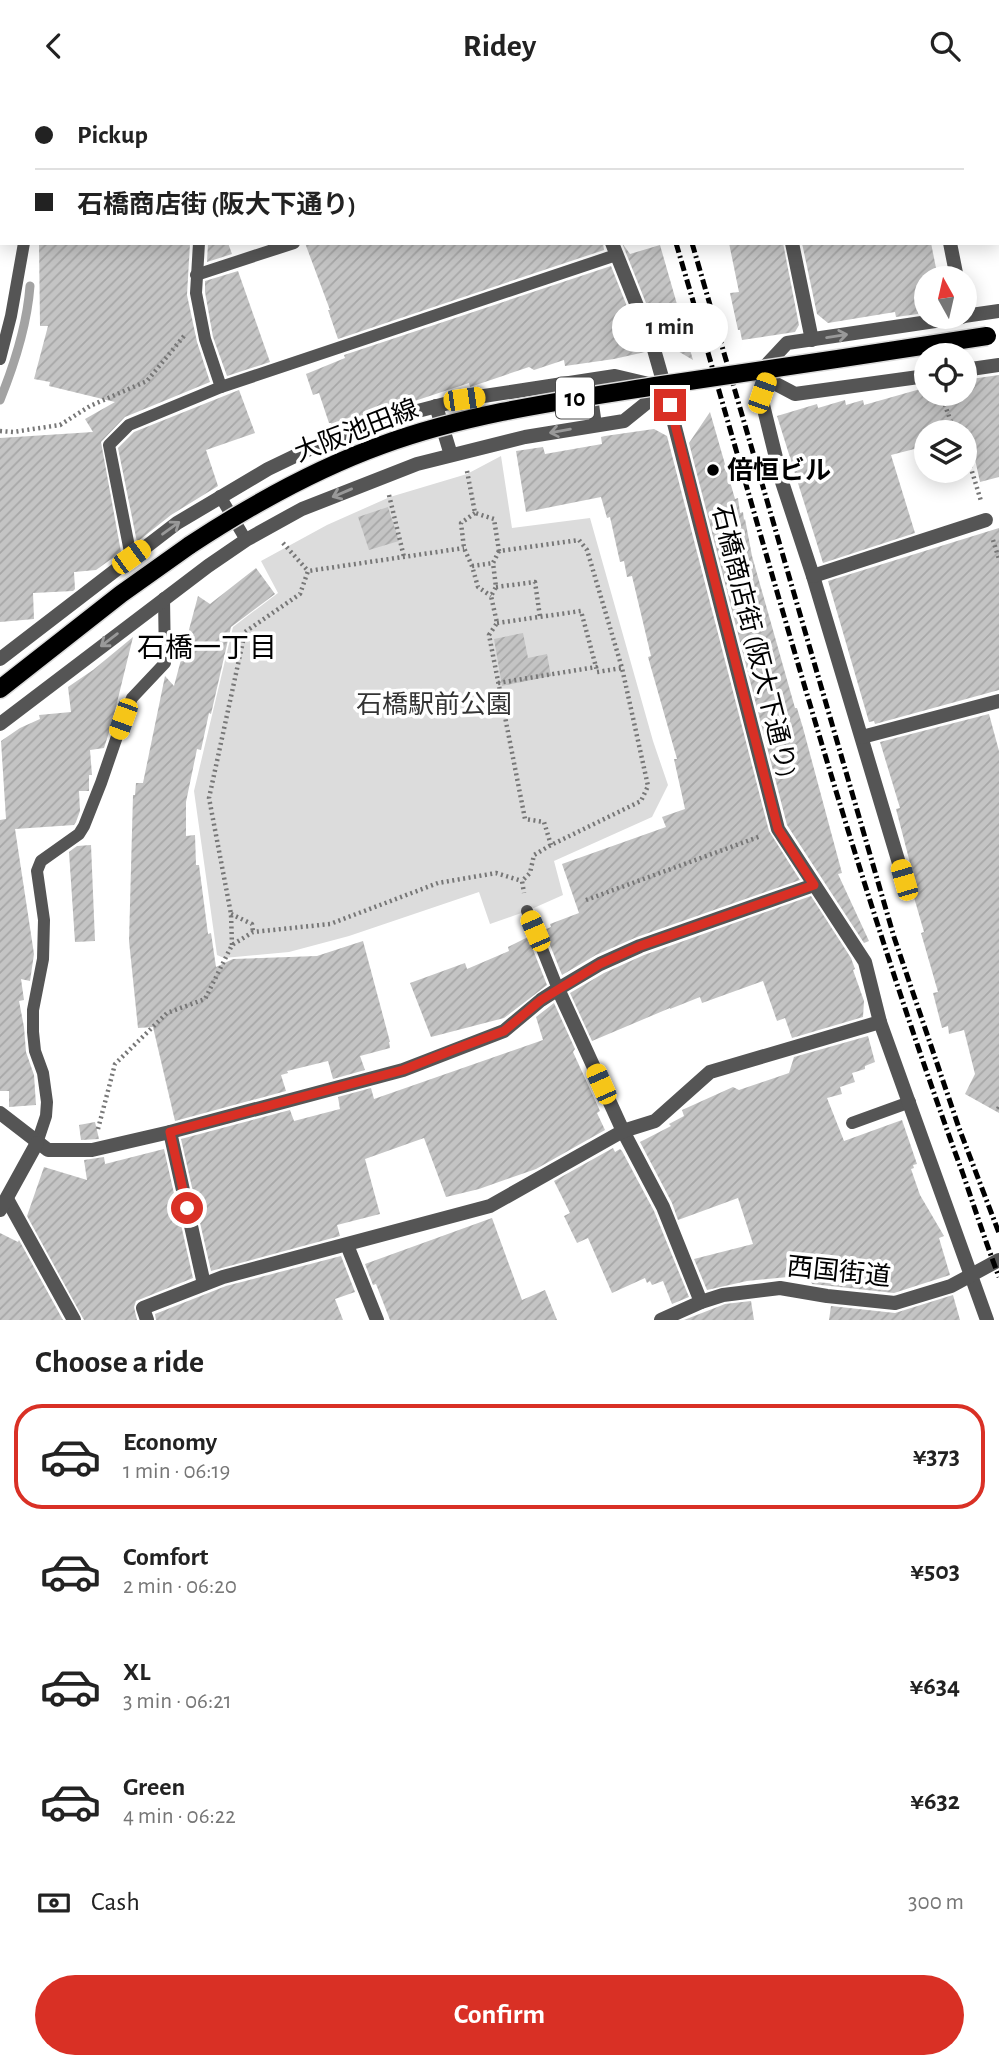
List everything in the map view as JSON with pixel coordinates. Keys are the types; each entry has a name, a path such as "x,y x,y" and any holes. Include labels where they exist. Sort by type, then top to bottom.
{"main road":[{"name":"大阪池田線","path":"0,689 121,594 254,504 291,483 382,445 481,416 571,399 993,335"}],"street":[{"path":"792,245 812,340"},
{"path":"950,245 955,266"},
{"name":"石橋商店街 (阪大下通り)","path":"614,249 653,346 665,388 778,829 865,962 880,1022 987,1320"},
{"path":"977,314 999,311"},
{"path":"904,880 782,482 763,405 762,377 787,343 914,323"},
{"path":"977,368 999,365"},
{"path":"0,659 131,557 220,496 268,469 320,445 410,413 464,399 615,376 665,388 762,377 795,394 914,378"},
{"path":"0,723 208,566 246,540 314,504 417,464 525,437 624,421 665,388"},
{"path":"436,406 451,455"},
{"path":"813,576 986,520"},
{"path":"862,737 999,701"},
{"path":"0,1113 48,1150 92,1150 403,1070 504,1031 541,1000 600,964 640,946 814,885"},
{"path":"558,989 623,1131 663,1207 701,1302"},
{"path":"147,1320 142,1308 223,1277 490,1206 623,1131 655,1121 710,1072 880,1022"},
{"path":"170,1132 204,1284"},
{"path":"37,1143 3,1204 74,1320"},
{"path":"347,1245 377,1320"},
{"name":"西国街道","path":"666,1319 723,1295 780,1288 895,1303 951,1286 999,1260"}],"lane":[{"path":"0,359 24,245"},
{"path":"199,245 196,293 221,387"},
{"path":"196,275 288,245"},
{"path":"131,557 108,445 130,425 221,387 614,249"},
{"path":"590,380 596,425"},
{"path":"220,496 246,540"},
{"path":"37,1143 46,1116 47,1102 33,1033 33,1010 43,959 44,920 37,871 41,861 79,834 91,811 132,698 165,663 164,598"},
{"path":"527,911 558,989"},
{"path":"852,1123 910,1102"}],"path":[{"path":"0,431 13,432 60,425 90,406 147,381 200,316"},
{"path":"466,467 475,513"},
{"path":"387,492 404,557"},
{"path":"475,513 461,523 464,548 478,587 491,596"},
{"path":"475,513 494,519 499,551 493,563 496,587 491,596 497,623 489,635 525,819 544,822 551,845"},
{"path":"281,539 308,571"},
{"path":"499,551 579,540 587,550 622,668 648,786 641,801 534,855 530,873 522,881"},
{"path":"308,571 464,548"},
{"path":"472,566 493,563"},
{"path":"92,1150 115,1064 167,1013 205,999 232,945 232,915 209,798 245,632 300,594 308,571"},
{"path":"496,587 535,582 540,617"},
{"path":"497,623 581,611 597,672 622,668"},
{"path":"498,683 596,667"},
{"path":"586,900 778,829"},
{"path":"232,945 253,932 330,924 438,883 496,873 522,881"},
{"path":"522,881 527,911"},
{"path":"232,915 252,923 253,932"}],"green space":[{"name":"石橋駅前公園","path":"501,456 512,528 590,518 668,785 652,817 554,861 563,895 490,924 479,892 349,936 289,952 224,958 217,955 194,791 233,627 278,593 261,561 327,525 390,497 467,474"}],"building":[{"path":"39,245 190,245 187,295 197,342 210,382 125,417 101,442 121,552 96,570 74,572 73,591 33,593 34,619 0,622 0,438 93,432 85,419 115,402 49,386 50,382 34,379 48,326 40,326"},
{"path":"208,245 229,245 232,254 207,262"},
{"path":"306,245 603,245 604,250 338,339"},
{"path":"623,245 630,254 660,245 693,360 671,347 664,348"},
{"path":"729,245 783,245 799,325 795,332 742,340 730,293 739,292"},
{"path":"802,245 931,245 936,266 914,266 914,315 896,317 895,312 828,323 817,314"},
{"path":"611,266 645,352 565,366 564,360 534,370 529,367 470,387 469,383 333,428 319,393 313,395 306,374 345,358 344,355"},
{"path":"238,271 270,362 227,376 213,337 205,281"},
{"path":"999,375 999,477 980,482 977,468 977,420 914,420 914,449 891,455 915,533 823,563 777,416 817,404 818,408 845,400 846,405 863,400 864,405 914,391 914,406 977,406 977,378"},
{"path":"239,390 255,433 206,450 218,486 171,515 137,542 118,448 134,432"},
{"path":"710,412 735,499 738,498 740,513 743,512 752,556 803,728 842,873 838,874 869,941 864,943 787,825 689,443"},
{"path":"654,429 667,436 769,831 800,880 637,937 596,955 562,975 544,930 551,927 550,924 579,913 562,864 666,827 662,817 685,809 674,759 677,759 648,657 651,656 632,576 627,577 624,561 620,562 610,517 607,518 601,497 526,512 516,451 543,447 545,454 602,444 601,437 605,436"},
{"path":"388,507 399,541 369,550 358,517"},
{"path":"999,528 999,690 875,724 874,721 869,722 828,581"},
{"path":"256,568 275,594 231,627 201,750 197,749 186,802 186,836 195,835 196,865 199,865 208,934 211,933 216,967 233,959 317,956 363,941 390,1048 360,1056 365,1070 333,1079 328,1061 287,1071 288,1073 281,1075 286,1091 175,1121 153,1027 138,1028 129,941 133,795 136,783 143,783 165,676 174,686 198,596 210,604"},
{"path":"523,633 528,658 547,654 551,676 502,686 494,639"},
{"path":"133,637 104,748 90,750 92,775 89,775 89,791 79,791 80,811 76,822 74,825 15,829 34,954 30,981 21,979 24,1000 19,1001 26,1052 34,1075 36,1105 9,1107 9,1091 0,1091 0,820 6,819 1,741 40,719 39,715 71,712 68,687"},
{"path":"989,714 999,751 999,1113 965,1094 975,1074 964,1030 949,1034 948,1026 942,1028 933,993 938,992 911,887 916,886 896,809 900,808 880,742"},
{"path":"91,845 95,941 75,942 69,852 77,846"},
{"path":"811,896 851,958 864,1001 863,1017 792,1038 785,1018 777,1021 763,981 702,1003 700,997 592,1041 570,993 604,973 644,955"},
{"path":"528,937 547,985 504,1018 431,1037 410,983 465,963 467,969 509,951 508,947"},
{"path":"554,1003 600,1111 597,1113 605,1130 536,1169 479,1189 446,1197 424,1138 365,1159 380,1214 337,1225 340,1236 211,1271 181,1139 290,1110 294,1121 340,1109 338,1097 371,1088 374,1099 543,1040 536,1017"},
{"path":"868,1036 875,1062 852,1073 855,1082 840,1087 842,1094 827,1098 844,1141 902,1120 917,1164 911,1169 920,1195 944,1236 939,1238 950,1275 894,1293 812,1284 809,1275 747,1281 707,1290 694,1259 753,1244 738,1198 678,1220 640,1142 671,1126 669,1124 684,1116 682,1110 733,1087 739,1090 789,1073 794,1057"},
{"path":"95,1122 99,1139 81,1140 79,1125"},
{"path":"613,1148 615,1152 620,1149 622,1151 654,1211 689,1297 672,1304 663,1281 652,1285 650,1281 647,1283 645,1278 612,1293 588,1238 577,1243 564,1216 570,1213 554,1181"},
{"path":"164,1149 193,1278 136,1301 134,1307 137,1320 84,1320 27,1216 44,1167 87,1180 84,1160 104,1157 105,1164"},
{"path":"492,1218 522,1300 545,1290 557,1320 390,1320 365,1264"},
{"path":"0,1233 18,1242 19,1240 63,1320 0,1320"},
{"path":"341,1256 355,1292 335,1299 343,1320 156,1320 155,1314 226,1286"},
{"path":"953,1295 960,1320 829,1320 831,1306 895,1313"},
{"path":"751,1301 754,1320 684,1320 725,1304"}],"waterway":[{"path":"0,400 20,344 30,286"}],"railway":[{"path":"677,245 847,828 922,1059 999,1277"},
{"path":"693,245 894,937 959,1128 999,1233"}],"place":[{"name":"倍恒ビル","path":"713,470"}],"district":[{"name":"石橋一丁目","path":"207,647"}],"route":[{"path":"187,1208 170,1132 403,1070 504,1031 541,1000 600,964 640,946 814,885 778,829 670,405"}]}
